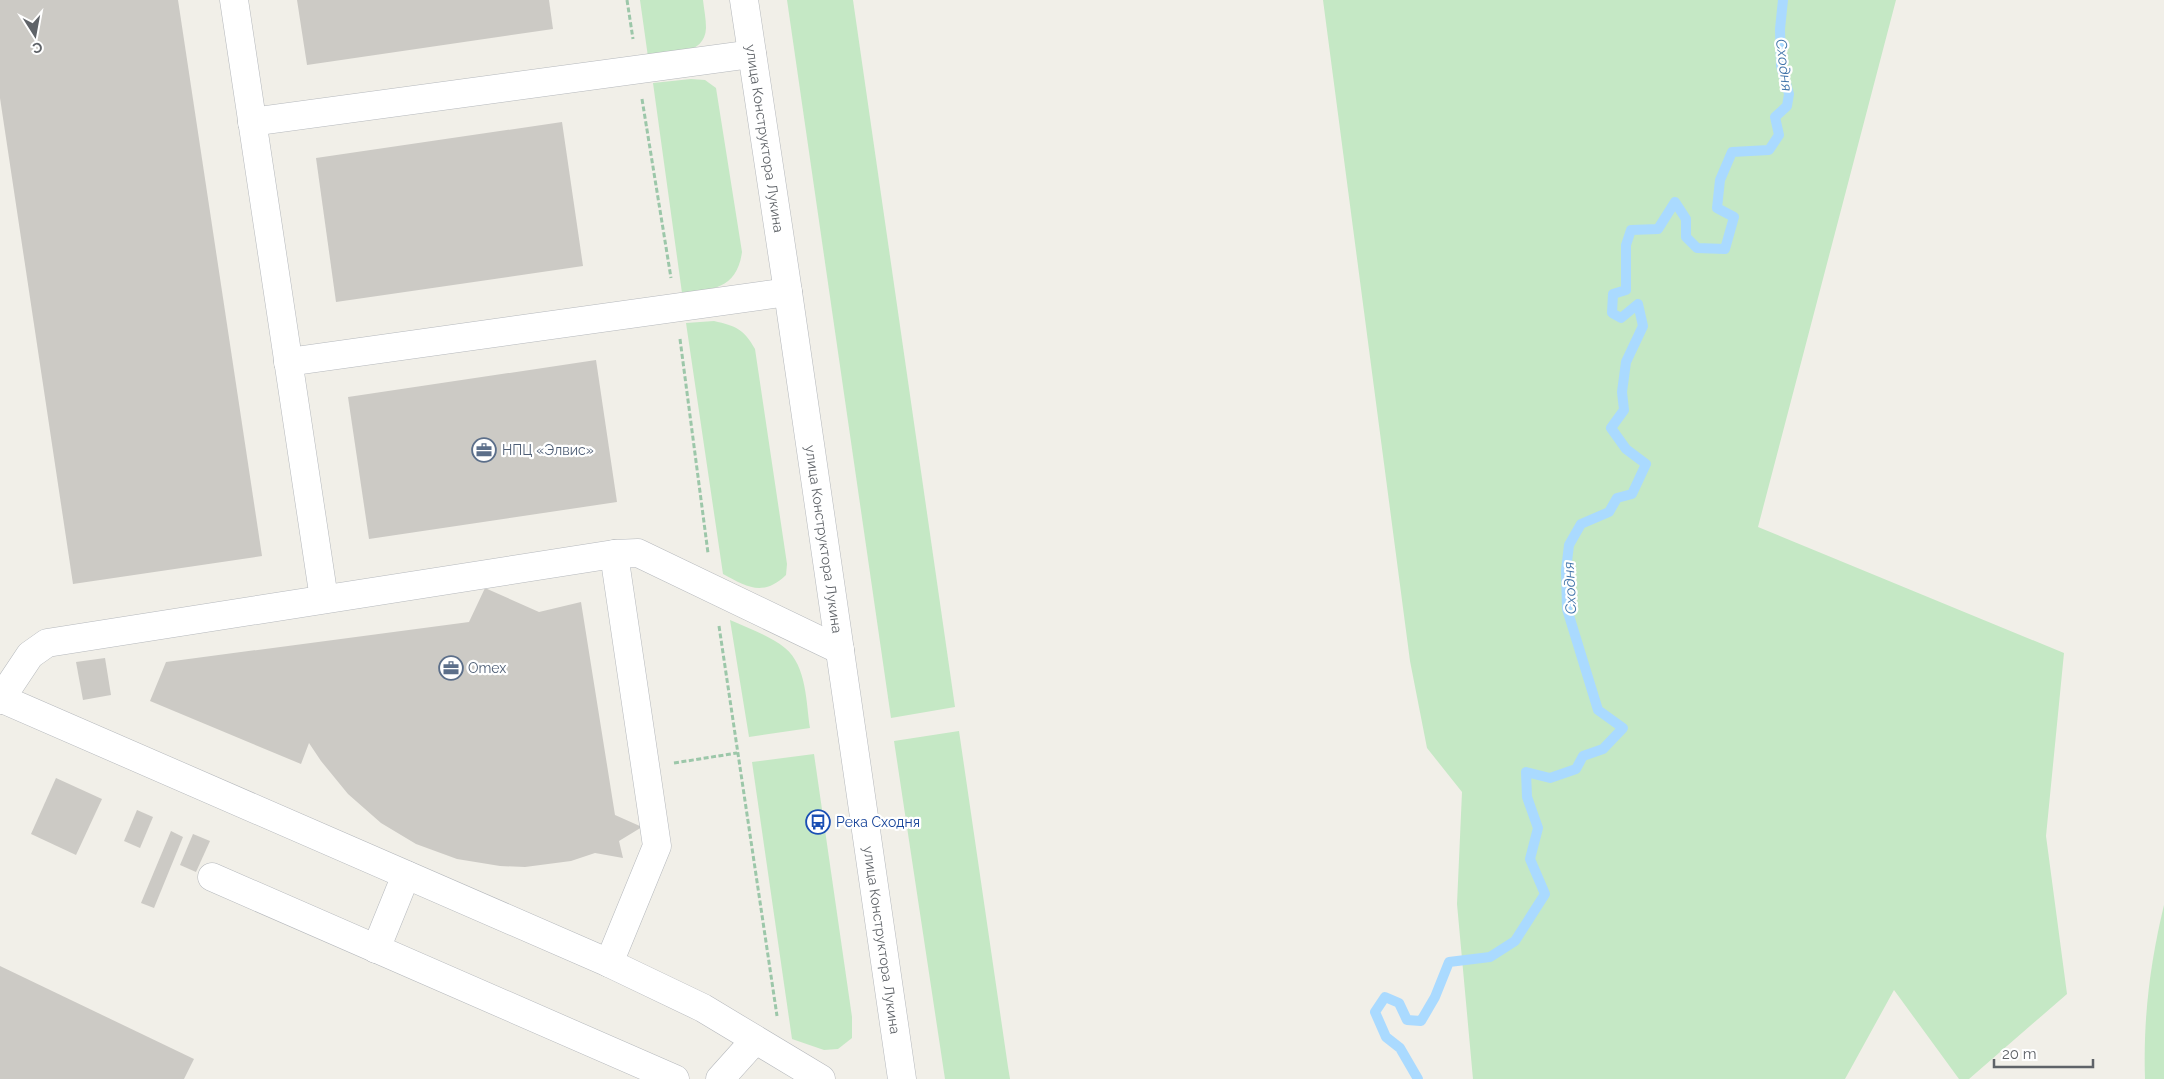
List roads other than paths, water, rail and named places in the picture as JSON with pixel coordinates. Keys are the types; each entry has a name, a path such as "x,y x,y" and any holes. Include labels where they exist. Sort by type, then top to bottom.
{"street":[{"path":"234,0 324,599"},
{"name":"улица Конструктора Лукина","path":"744,0 902,1079"},
{"path":"252,122 752,54"},
{"path":"288,362 788,292"},
{"path":"821,1079 783,1058 703,1008 609,963 0,698 30,655 47,643 614,554 638,553 840,650"},
{"path":"609,963 657,846 614,554"},
{"path":"376,949 406,875"},
{"path":"212,877 675,1079"},
{"path":"720,1079 755,1040"}],"waterway":[{"name":"Сходня","path":"1418,1079 1400,1048 1386,1037 1375,1012 1385,997 1399,1003 1407,1020 1421,1021 1435,997 1449,962 1490,957 1515,941 1545,894 1530,859 1538,828 1527,797 1526,772 1550,778 1576,769 1583,756 1603,749 1623,728 1598,710 1567,609 1566,570 1569,545 1581,524 1609,512 1617,498 1632,494 1646,464 1626,449 1611,428 1624,410 1622,392 1626,362 1643,326 1638,304 1621,318 1612,313 1613,294 1626,290 1626,245 1631,230 1658,229 1675,202 1686,219 1686,237 1697,248 1725,249 1734,217 1717,208 1720,180 1732,152 1769,150 1779,135 1775,117 1787,106 1789,94 1781,66 1780,29 1783,0"}],"place":[{"name":"НПЦ «Элвис»","path":"484,450"},
{"name":"Omex","path":"451,668"},
{"name":"Река Сходня","path":"818,822"}]}
